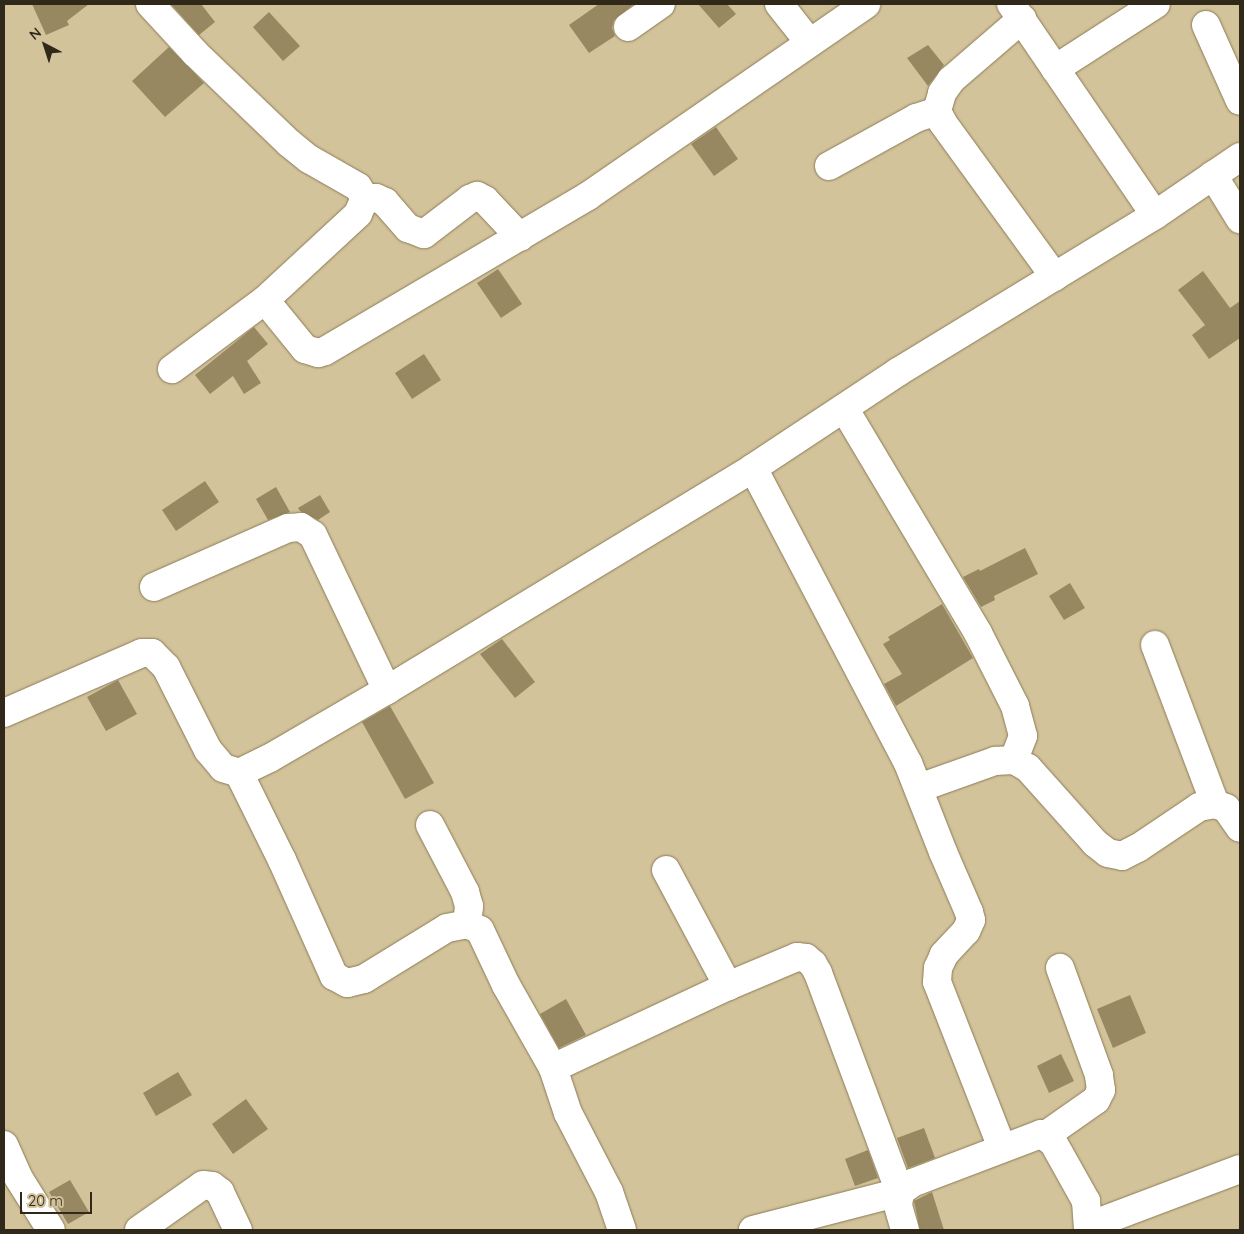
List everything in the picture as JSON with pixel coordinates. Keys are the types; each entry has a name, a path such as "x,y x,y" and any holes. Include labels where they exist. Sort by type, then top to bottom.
{"street":[{"path":"150,4 196,53 289,143 309,159 358,187 365,198"},
{"path":"628,27 661,4"},
{"path":"779,4 809,42"},
{"path":"265,300 304,349 318,353 325,351 588,196 866,4"},
{"path":"1055,69 1156,4"},
{"path":"1055,277 943,123 937,111 942,93 951,80 1016,12 1155,215"},
{"path":"1206,25 1240,100"},
{"path":"829,166 916,118 937,111"},
{"path":"4,713 142,654 152,653 166,667 208,750 223,768 239,773 270,758 387,690 753,468 844,408 1155,215 1240,157"},
{"path":"1213,175 1240,219"},
{"path":"365,198 376,198 385,202 408,228 424,234 470,199 477,196 485,200 520,237"},
{"path":"172,369 265,300 358,214 365,198"},
{"path":"844,408 978,633 1015,706 1023,736 1014,760"},
{"path":"753,468 904,754 971,920 966,931 944,955 938,968 937,982 1002,1148"},
{"path":"154,587 288,528 301,526 313,535 387,690"},
{"path":"1154,645 1215,804"},
{"path":"919,788 995,761 1014,760 1028,768 1095,843 1108,852 1122,856 1138,848 1199,807 1215,804 1226,808 1240,828"},
{"path":"239,773 285,867 334,976 347,983 364,979 447,928 467,924 480,930 506,985 553,1068 568,1114 609,1192 622,1230"},
{"path":"430,825 465,892 469,906 467,924"},
{"path":"666,870 728,986"},
{"path":"553,1068 728,986 798,957 806,958 813,964 900,1192 898,1205 906,1230"},
{"path":"753,1230 900,1192 912,1183 1041,1134 1046,1135 1096,1100 1101,1090 1099,1075 1060,968"},
{"path":"1046,1135 1058,1150 1086,1201 1088,1228 1240,1169"},
{"path":"4,1145 18,1177 51,1230"},
{"path":"139,1230 203,1185 212,1186 220,1192 238,1230"}],"building":[{"path":"32,4 89,4 67,21 69,25 46,35"},
{"path":"171,4 201,4 215,22 199,35"},
{"path":"599,4 634,4 614,20 612,28 615,36 589,53 569,25"},
{"path":"698,4 727,4 736,14 719,28"},
{"path":"269,12 300,46 283,61 253,27"},
{"path":"928,45 944,65 928,86 907,58"},
{"path":"169,47 204,83 165,117 132,81"},
{"path":"716,127 738,159 714,176 691,144"},
{"path":"498,269 522,304 501,318 477,283"},
{"path":"1203,271 1230,308 1240,301 1240,338 1209,359 1192,335 1205,325 1178,290"},
{"path":"254,327 268,344 247,361 261,383 244,394 233,376 210,394 195,375"},
{"path":"424,354 441,380 412,399 395,373"},
{"path":"205,481 219,502 176,531 162,510"},
{"path":"276,487 290,512 268,520 256,499"},
{"path":"320,495 330,512 318,520 300,511 298,508"},
{"path":"1025,548 1038,574 994,596 995,600 981,607 963,577 979,569 980,571"},
{"path":"1070,583 1085,608 1064,620 1049,596"},
{"path":"942,604 973,658 896,706 884,684 902,674 883,644 890,640 888,637"},
{"path":"502,639 535,682 515,698 480,654"},
{"path":"118,680 137,714 106,731 87,697"},
{"path":"390,706 434,783 405,799 362,722"},
{"path":"1130,995 1146,1033 1113,1048 1097,1009"},
{"path":"566,999 586,1035 559,1048 540,1014"},
{"path":"1061,1054 1074,1081 1049,1093 1037,1066"},
{"path":"178,1072 192,1095 156,1116 143,1093"},
{"path":"246,1099 268,1129 233,1154 212,1124"},
{"path":"924,1128 935,1158 908,1168 897,1138"},
{"path":"868,1150 878,1178 855,1186 845,1159"},
{"path":"70,1180 89,1212 68,1224 49,1192"},
{"path":"932,1192 944,1230 920,1230 914,1201"}]}
